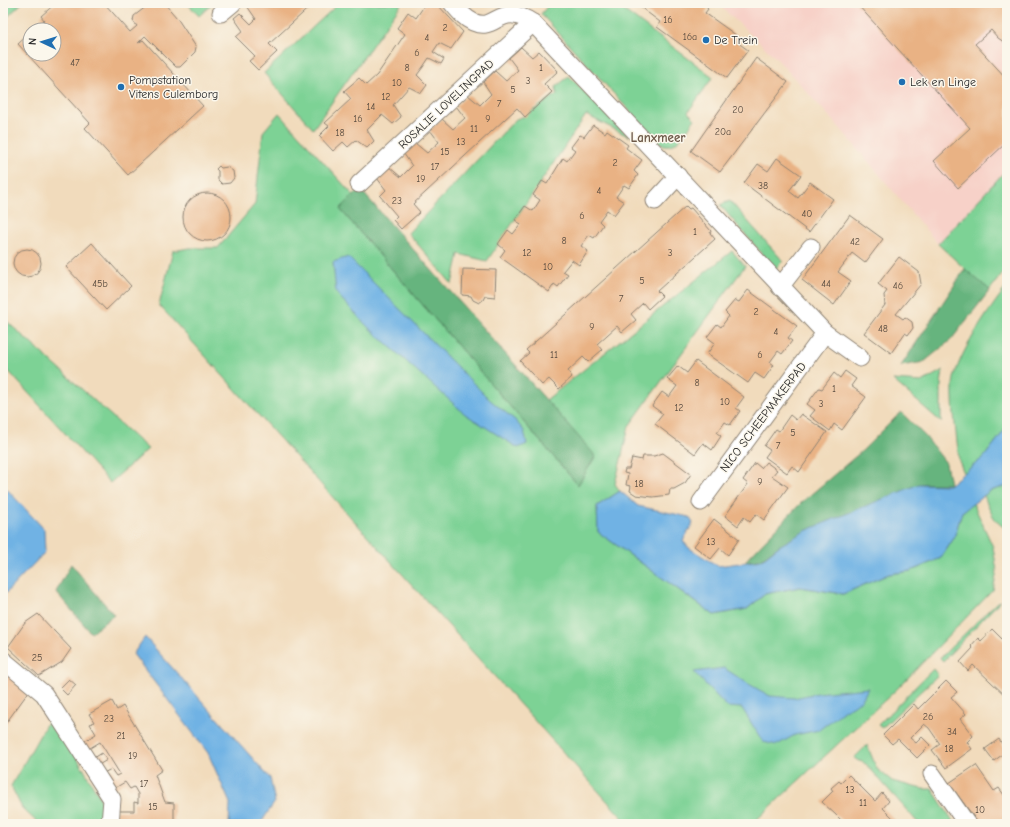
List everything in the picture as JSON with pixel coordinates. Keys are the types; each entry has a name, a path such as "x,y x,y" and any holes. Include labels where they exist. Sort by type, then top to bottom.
{"street":[{"path":"452,3 464,16 479,24 486,24 506,12 522,15 533,23 678,176 780,287 825,333 860,358"},
{"name":"ROSALIE LOVELINGPAD","path":"359,184 533,23"},
{"path":"655,201 678,176"},
{"path":"780,287 811,247"},
{"name":"NICO SCHEEPMAKERPAD","path":"701,502 825,333"},
{"path":"3,660 44,694 112,799 110,824"},
{"path":"932,774 967,824"}],"shaded area":[{"name":"Lek en Linge","path":"717,3 1007,3 1007,169 938,244 839,127 775,57"}],"green space":[{"path":"6,3 22,3 3,21 3,6"},
{"path":"187,3 213,3 199,16"},
{"path":"339,3 402,3 313,129 264,73"},
{"path":"550,3 614,3 713,77 688,112 695,119 679,140 669,145 663,145 657,141 541,14"},
{"path":"569,76 630,137 586,115 487,261 459,254 452,284 408,233 516,119 525,116 557,94 556,87"},
{"path":"279,113 354,196 340,209 578,485 595,457 546,400 732,251 745,266 629,426 615,484 620,491 597,506 598,532 714,615 747,609 765,594 800,587 843,594 889,574 911,571 941,558 954,538 962,512 973,503 993,547 997,571 993,590 898,688 752,824 628,824 159,305 173,251 189,248 218,248 255,204 263,132"},
{"path":"1007,169 1007,267 989,291 938,244"},
{"path":"360,189 593,453 595,457 578,485 340,209"},
{"path":"730,201 783,261 775,269 720,205"},
{"path":"965,269 990,290 951,340 924,362 901,366"},
{"path":"1007,286 1007,427 984,457 964,473 959,461 954,413 953,385 955,374 966,347"},
{"path":"3,318 148,449 110,483 3,365"},
{"path":"943,370 941,384 941,422 893,380 922,382"},
{"path":"901,412 925,436 946,463 950,484 921,484 779,546 760,560 745,561 802,502 862,451"},
{"path":"1007,486 1007,529 995,519 984,495 990,491"},
{"path":"71,564 114,615 91,633 56,592"},
{"path":"1000,601 943,661 940,658 997,602"},
{"path":"933,669 938,675 882,728 878,725"},
{"path":"52,714 103,803 101,824 39,824 22,808 11,786"},
{"path":"867,745 877,769 892,781 922,789 932,789 955,824 919,824 866,764 854,758"}],"water":[{"path":"348,257 490,400 515,420 524,431 527,444 518,448 465,414 368,327 336,293 333,262"},
{"path":"1007,427 1007,486 990,491 962,512 954,538 941,558 911,571 889,574 843,594 800,587 765,594 747,609 714,615 598,532 597,506 620,491 638,506 689,517 693,523 683,541 689,548 718,566 761,560 779,546 805,531 919,484 949,485 984,457"},
{"path":"3,485 44,529 45,552 3,596"},
{"path":"145,637 270,778 275,802 260,824 229,824 230,803 208,753 133,654"},
{"path":"724,668 770,696 794,698 818,693 868,688 862,700 845,710 819,730 795,735 777,745 763,742 742,708 727,707 694,672"}],"building":[{"name":"Pompstation Vitens Culemborg","path":"56,3 104,3 130,32 137,26 133,21 134,16 151,3 164,3 177,18 196,47 195,52 180,67 176,67 145,36 138,43 143,40 203,106 128,175 85,128 90,123 34,62 62,62 62,22 42,22 44,20 41,16"},
{"path":"251,3 268,3 271,5 273,3 314,3 269,44 277,52 258,70 249,61 255,56 236,37 243,31 234,18 240,13 251,24 256,19 247,6"},
{"path":"426,3 436,3 463,32 451,49 439,43 433,52 444,59 441,64 429,58 417,75 427,85 421,93 409,87 393,105 401,117 393,124 382,115 367,130 374,141 367,148 356,140 348,147 343,142 333,151 319,136 329,126 325,123 351,99 344,91 359,78 366,85 377,75 405,34 397,28 408,12 416,18"},
{"name":"De Trein","path":"635,3 691,3 696,6 698,3 702,3 708,9 705,13 740,38 737,42 748,50 727,78 657,27 660,22"},
{"path":"856,3 1007,3 1007,44 998,38 991,30 975,44 1007,79 1007,142 958,188 934,161 970,128"},
{"name":"Pompstation Vitens Culemborg","path":"22,40 22,48 18,44"},
{"path":"521,47 532,57 539,51 558,71 544,84 552,92 525,117 517,108 413,204 420,212 401,229 393,220 397,216 380,196 386,190 377,178 389,167 401,177 412,166 404,154 415,143 427,153 439,142 430,130 442,119 453,129 465,118 456,106 468,95 480,105 491,94 483,82 495,71 506,81 518,70 509,58"},
{"path":"756,58 788,82 720,172 691,151"},
{"path":"593,125 605,133 607,130 628,145 626,148 642,160 634,171 638,175 629,188 624,185 616,197 624,202 614,215 607,210 599,221 603,225 594,238 589,235 581,246 588,251 579,265 572,260 563,271 568,274 558,287 554,284 549,292 500,257 505,250 498,244 508,230 513,234 521,224 515,220 525,206 533,211 540,200 533,195 542,181 547,184 563,158 567,161 575,150 571,147 580,135 584,137"},
{"path":"777,158 801,175 789,191 798,198 810,182 833,199 809,232 744,183 758,164 768,171"},
{"path":"219,166 221,168 227,167 233,171 234,178 230,183 222,184 218,180 218,171 216,169"},
{"path":"202,193 212,193 224,200 231,212 231,222 224,234 212,241 202,241 194,237 187,230 183,222 183,212 187,204 194,197"},
{"path":"686,206 689,209 691,208 711,231 710,233 715,239 657,291 662,296 648,309 643,303 631,314 636,320 622,332 617,326 597,344 602,350 588,362 583,357 568,371 572,377 559,389 549,379 542,385 520,361 529,353 526,350"},
{"path":"850,215 883,239 865,263 852,253 838,272 851,281 834,305 802,280"},
{"path":"92,243 131,286 106,310 66,267"},
{"path":"27,249 37,253 41,263 37,273 27,277 17,273 13,263 17,253"},
{"path":"899,257 919,272 921,284 896,314 903,319 905,317 912,322 913,328 908,335 905,333 891,353 864,333 885,305 884,295 887,291 878,284"},
{"path":"463,269 496,270 495,297 485,296 479,303 473,300 471,296 462,295"},
{"path":"748,290 797,326 788,338 792,341 782,354 778,351 770,362 774,365 764,379 755,373 748,383 707,354 715,343 707,337 717,324 721,327 729,316 725,312 735,300 739,302"},
{"path":"696,361 744,397 736,408 740,411 730,425 725,422 717,433 721,436 712,450 703,443 695,454 655,424 663,414 652,406 662,392 669,397 677,386 667,379 678,366 687,373"},
{"path":"845,371 856,379 851,386 866,397 842,430 834,424 830,431 810,416 815,410 807,404 819,388 822,389 834,373 840,378"},
{"path":"801,414 827,432 799,472 792,466 787,473 765,457 770,450 764,446 776,429 779,431 790,415 796,420"},
{"path":"663,453 691,474 685,483 674,489 670,489 669,495 653,497 636,495 630,491 631,486 626,485 628,474 624,473 625,469 629,469 632,458 642,460 643,456 654,456"},
{"path":"766,462 777,470 772,476 788,487 764,520 756,514 750,522 744,517 738,526 725,516 748,484 743,480 755,463 761,468"},
{"path":"714,519 739,539 728,555 720,548 711,559 694,546"},
{"path":"38,614 71,649 62,662 39,676 8,647 25,623"},
{"path":"992,629 1007,644 1007,697 973,665 968,671 960,662 973,648 971,646 978,638 981,641"},
{"path":"3,671 30,690 3,727"},
{"path":"69,679 76,685 67,695 60,688"},
{"path":"946,681 957,692 951,697 966,714 960,719 973,736 967,742 972,749 946,768 932,750 940,744 929,728 924,724 910,738 916,743 922,737 930,745 917,758 898,739 892,744 883,735 914,704 918,709"},
{"path":"112,701 117,710 123,706 162,770 155,775 165,802 174,803 174,824 133,824 133,821 128,820 128,824 115,824 116,811 134,811 134,802 138,803 138,794 134,787 130,789 125,782 110,791 100,775 111,769 116,776 120,774 100,742 85,751 81,743 96,734 90,724 94,722 89,714"},
{"path":"999,739 1007,751 994,761 985,749"},
{"path":"102,753 107,760 95,767 91,760"},
{"path":"976,765 994,791 999,788 1007,799 1007,824 979,824 949,783"},
{"path":"849,775 875,801 882,793 889,801 883,808 899,824 845,824 822,802 833,791 831,788 839,781 841,783"}],"place":[{"name":"De Trein","path":"706,40"},
{"name":"Lek en Linge","path":"902,82"},
{"name":"Pompstation Vitens Culemborg","path":"121,87"}],"district":[{"name":"Lanxmeer","path":"658,137"}]}
